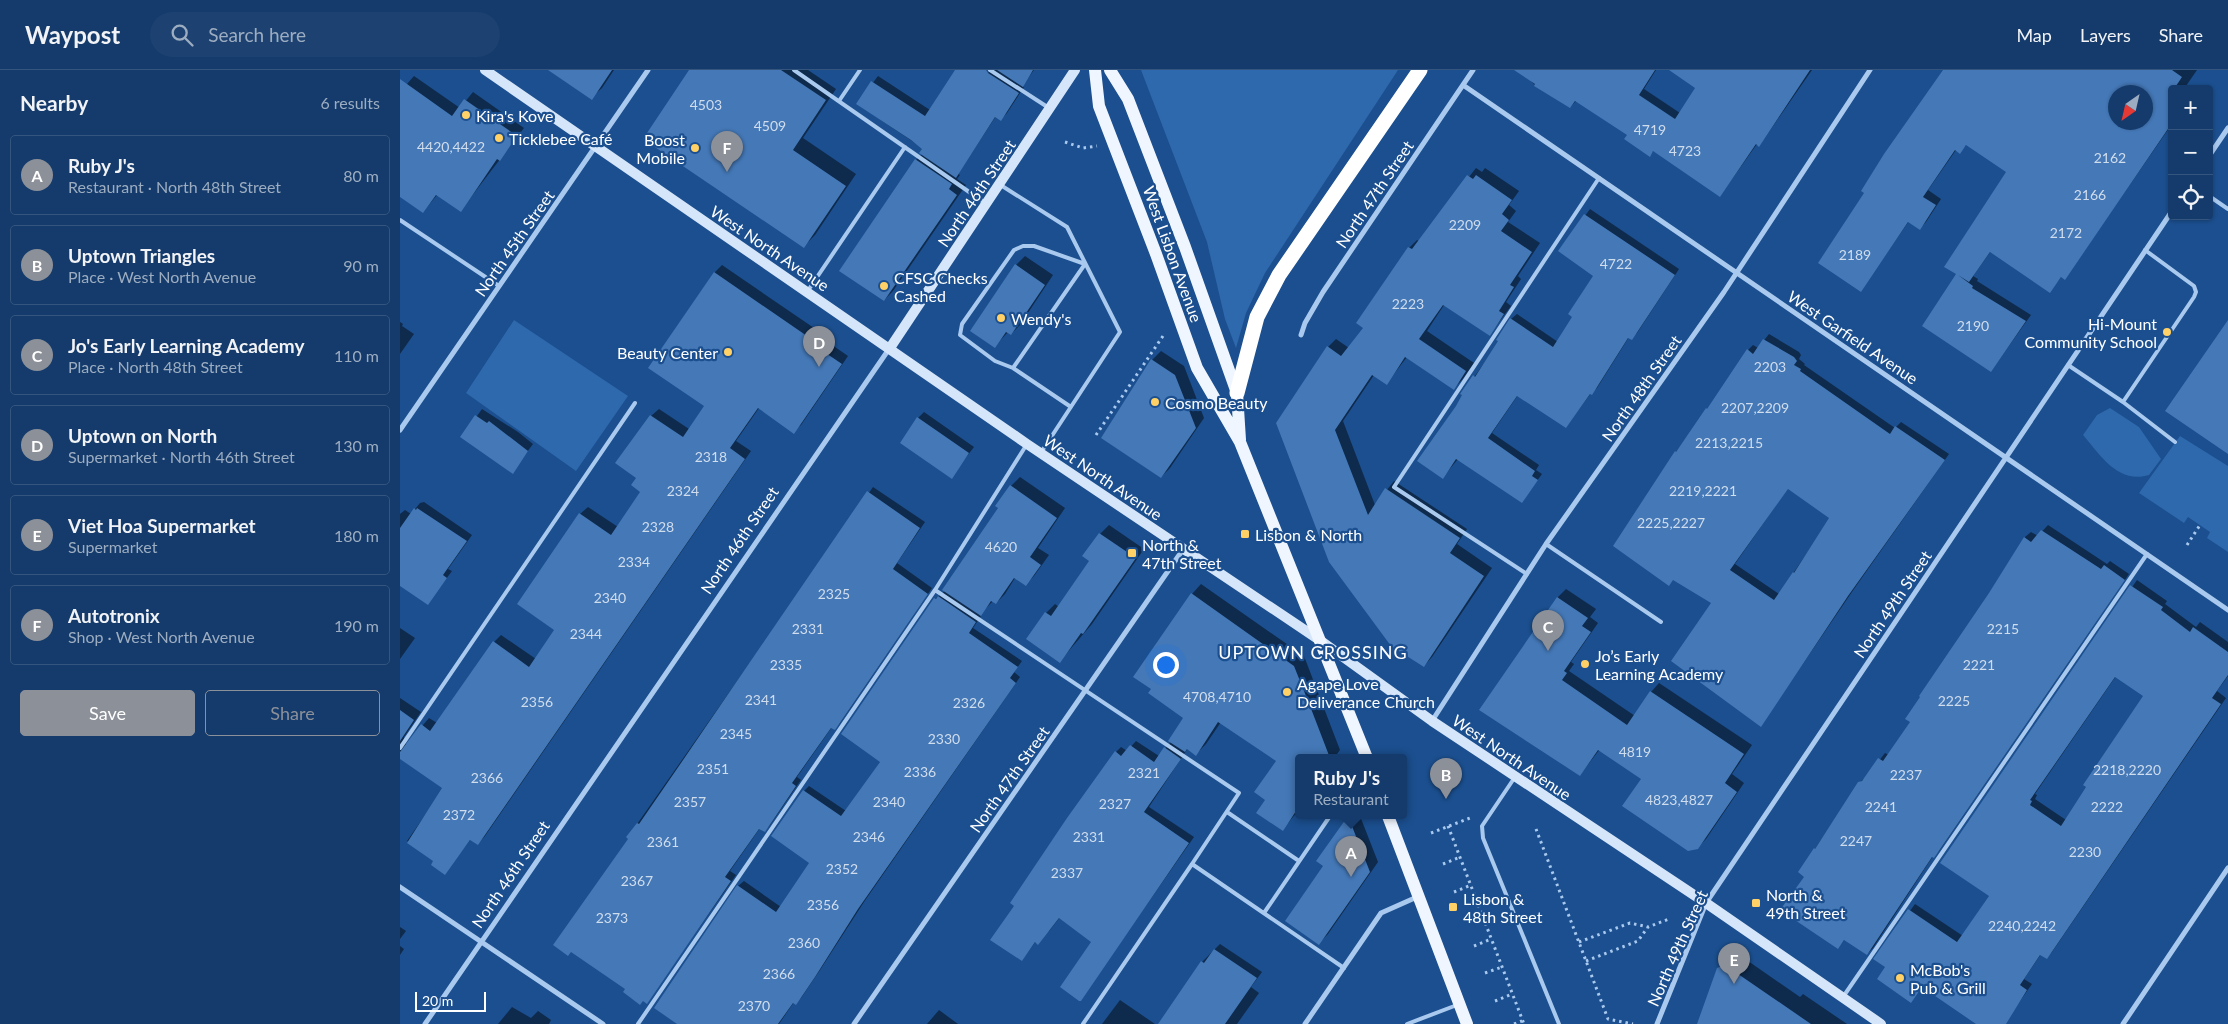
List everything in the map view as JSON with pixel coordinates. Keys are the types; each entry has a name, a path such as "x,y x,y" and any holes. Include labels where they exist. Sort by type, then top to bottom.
{"highway":[{"path":"1237,393 1257,318 1279,274 1420,70"}],"main road":[{"name":"West North Avenue","path":"485,70 890,348 1026,444 1321,641 1432,722 1706,904 1881,1024"},
{"name":"North 46th Street","path":"890,348 1075,70"},
{"name":"West Lisbon Avenue","path":"1096,70 1099,106 1156,254 1197,368 1240,442 1321,641 1364,754"},
{"name":"West Lisbon Avenue","path":"1110,70 1128,99 1185,248 1237,393 1240,442"},
{"path":"1389,819 1467,1024"}],"street":[{"name":"North 45th Street","path":"400,430 648,70"},
{"name":"North 47th Street","path":"1300,335 1323,292 1473,70"},
{"name":"North 48th Street","path":"1432,722 1546,544 1736,272 1870,70"},
{"name":"West Garfield Avenue","path":"1463,85 2228,610"},
{"path":"2213,150 2228,128"},
{"name":"North 49th Street","path":"1658,1024 1706,904 2168,217"},
{"name":"North 46th Street","path":"424,1024 890,348"},
{"name":"North 47th Street","path":"854,1024 1184,548"},
{"path":"2124,1024 2228,868"},
{"path":"400,886 603,1024"},
{"path":"1307,1023 1381,913 1418,896"}],"lane":[{"path":"794,70 987,204"},
{"path":"838,101 860,70"},
{"path":"990,70 1049,109"},
{"path":"807,292 905,147"},
{"path":"1527,574 1394,487 1599,178"},
{"path":"1000,184 1067,227 1120,332 1040,453"},
{"path":"2213,199 2228,208"},
{"path":"400,220 499,286"},
{"path":"1071,407 1013,368 995,361 960,335 962,324 1014,250 1023,246 1034,246 1085,264"},
{"path":"2123,402 2196,292 2194,286 2145,250"},
{"path":"1013,368 1085,264"},
{"path":"2068,365 2123,402 2175,442"},
{"path":"400,748 635,403"},
{"path":"638,1024 935,590 1026,444"},
{"path":"1546,544 1661,622"},
{"path":"1843,997 2147,554"},
{"path":"935,590 1240,793 1083,1024"},
{"path":"1515,777 1482,826 1483,838 1559,1024"},
{"path":"1227,812 1299,861"},
{"path":"1264,912 1328,819"},
{"path":"1192,864 1344,968"},
{"path":"1407,1024 1459,1004"}],"path":[{"path":"1064,142 1082,148 1097,146"},
{"path":"1096,435 1166,332"},
{"path":"2187,545 2200,525"},
{"path":"1431,833 1476,816"},
{"path":"1448,826 1523,1022 1514,1024"},
{"path":"1536,829 1608,1019 1633,1024"},
{"path":"1443,864 1460,857"},
{"path":"1454,892 1471,885"},
{"path":"1464,918 1481,912"},
{"path":"1579,942 1630,923 1648,927 1669,919"},
{"path":"1586,961 1638,941 1648,927"},
{"path":"1474,946 1491,939"},
{"path":"1485,973 1502,967"},
{"path":"1495,1001 1512,994"}],"shaded area":[{"path":"1141,70 1398,70 1265,273 1246,313 1236,348 1225,319 1207,242"},
{"path":"514,320 628,396 576,471 466,393"},
{"path":"2110,408 2139,427 2161,459 2149,475 2128,476 2119,472 2104,459 2083,435 2097,415"},
{"path":"2180,436 2228,466 2228,552 2207,538 2210,532 2188,517 2184,523 2139,493"}],"building":[{"path":"548,70 612,70 592,100"},
{"path":"689,70 781,70 826,100 793,150 846,186 804,248 643,139"},
{"path":"955,70 986,70 1019,93 1001,121 995,117 956,178 919,153 922,149 911,140 856,104 871,81 925,116"},
{"path":"997,70 1033,70 1023,87"},
{"path":"1514,70 1655,70 1639,95 1675,119 1695,88 1669,70 1810,70 1759,147 1756,144 1720,197 1653,151 1650,157 1624,139 1627,135 1575,101 1570,108 1534,86 1535,84"},
{"path":"1943,70 2172,70 2182,77 2177,85 2168,85 2168,129 2065,280 2061,277 2050,293 1990,252 1969,282 1958,275 1973,286 1972,288 2026,321 1991,372 1922,326 1956,274 1944,267 2006,172 1966,145 1960,154 1955,150 1923,197 1936,205 1920,230 1908,222 1861,292 1818,263 1864,193 1861,191 1884,154"},
{"path":"400,79 452,116 464,99 517,136 500,161 497,159 461,212 436,195 423,213 400,197"},
{"path":"915,159 952,184 949,189 957,195 884,301 839,271"},
{"path":"1467,175 1473,179 1476,175 1512,200 1502,214 1509,220 1501,231 1532,252 1510,285 1514,287 1499,311 1504,314 1490,336 1443,305 1419,339 1466,371 1454,390 1405,357 1387,385 1372,375 1335,430 1368,515 1385,488 1460,538 1450,553 1484,576 1424,667 1391,646 1329,562 1276,423 1327,346 1341,356 1363,328 1356,323 1408,247 1412,249"},
{"path":"1584,214 1675,275 1632,340 1628,338 1592,395 1590,394 1566,428 1517,396 1488,438 1535,471 1532,476 1538,480 1522,503 1456,459 1443,479 1417,461 1456,406 1462,395 1460,394 1473,375 1475,377 1510,318 1553,347 1572,317 1568,314 1593,276 1558,251"},
{"name":"Wendy's","path":"1015,264 1045,285 1011,335 1006,332 995,348 970,331"},
{"path":"714,272 807,336 805,339 842,364 794,434 758,408 730,448 745,459 478,845 470,840 445,875 431,865 433,861 407,843 442,788 400,759 400,752 421,724 430,731 493,641 529,667 554,630 517,604 579,513 611,535 640,492 631,485 636,478 615,463 650,415 683,437 704,406 648,368"},
{"path":"2228,320 2228,454 2165,411"},
{"path":"1763,339 1794,357 1797,361 1794,365 1801,369 1800,371 1890,434 1895,426 1945,460 1848,596 1761,727 1671,661 1711,603 1673,580 1669,586 1613,546 1675,451 1707,409 1747,349 1753,354","holes":["1788,489 1829,518 1794,573 1774,600 1730,570"]},
{"name":"Cosmo Beauty","path":"1151,359 1175,375 1196,428 1161,478 1101,438"},
{"path":"475,415 487,423 489,421 528,451 513,474 460,437"},
{"path":"917,417 969,453 952,479 900,443"},
{"path":"1010,485 1057,518 1030,557 1041,565 1026,586 1014,578 996,604 991,601 981,616 942,590 998,508 995,506"},
{"path":"867,491 920,528 893,569 928,594 835,730 831,728 792,783 796,786 765,832 759,829 725,877 731,881 647,1004 643,1001 640,1005 623,992 625,989 571,952 568,956 553,945 628,839 626,837 637,823 639,824"},
{"path":"414,508 416,510 417,508 467,541 443,575 447,578 428,605 400,586 400,528"},
{"path":"2041,530 2101,569 2104,565 2125,580 1934,858 1932,857 1867,955 1844,940 1838,949 1780,910 1804,877 1798,872 1858,782 1862,781 1878,758 1883,761 1910,722 1905,719 1919,696 1989,593 2024,537 2031,542"},
{"path":"1099,533 1136,558 1083,634 1081,633 1060,663 1026,639 1045,612 1051,616 1089,561 1082,556"},
{"path":"2130,585 2163,607 2161,610 2190,632 2193,627 2228,652 2228,675 2212,698 2221,704 2047,959 2040,955 2020,985 2027,990 2006,1024 1976,1024 1922,987 1911,1003 1877,979 1885,967 1873,959 1908,909 1957,942 1989,896 1940,863","holes":["2115,677 2143,696 2083,785 2086,787 2061,826 2030,805 2032,801 2030,800"]},
{"path":"1191,593 1294,666 1328,754 1295,754 1295,813 1283,831 1256,813 1265,800 1254,792 1276,761 1218,722 1196,756 1187,749 1185,752 1168,741 1183,718 1148,693 1151,689 1133,677"},
{"path":"938,596 976,622 969,633 1018,667 1010,678 1016,683 858,909 796,1005 793,1003 778,1024 677,1024 654,1008 737,885 776,912 809,863 771,836 803,790 841,816 880,762 841,734 934,598 936,599"},
{"path":"1557,597 1588,618 1582,626 1591,632 1564,671 1567,673 1562,680 1627,725 1650,691 1744,754 1725,783 1737,792 1698,849 1688,851 1622,806 1641,779 1598,750 1580,776 1479,710"},
{"path":"400,710 414,720 400,741"},
{"path":"1130,745 1154,762 1164,747 1181,759 1144,812 1189,843 1081,1001 1079,1001 1060,987 1091,942 1059,918 1038,945 1035,942 1022,961 990,940 1014,906 1010,903 1115,751 1121,756"},
{"path":"1346,819 1349,819 1370,872 1319,945 1285,921 1323,866 1316,861"},
{"path":"1214,949 1257,978 1225,1024 1158,1024 1201,961 1204,963"},
{"path":"1725,965 1811,1024 1697,1024 1717,968"}],"place":[{"name":"Kira's Kove","path":"466,115"},
{"name":"Ticklebee Café","path":"499,138"},
{"name":"Boost Mobile","path":"695,148"},
{"name":"Autotronix","path":"727,172"},
{"name":"CFSC Checks Cashed","path":"884,286"},
{"name":"Wendy's","path":"1001,318"},
{"name":"Hi-Mount Community School","path":"2167,332"},
{"name":"Beauty Center","path":"728,352"},
{"name":"Uptown on North","path":"819,367"},
{"name":"Cosmo Beauty","path":"1155,402"},
{"name":"Lisbon & North","path":"1245,534"},
{"name":"North & 47th Street","path":"1132,553"},
{"name":"Jo's Early Learning Academy","path":"1548,651"},
{"name":"Jo’s Early Learning Academy","path":"1585,664"},
{"name":"Agape Love Deliverance Church","path":"1287,692"},
{"name":"Uptown Triangles","path":"1446,799"},
{"name":"Ruby J's","path":"1351,877"},
{"name":"North & 49th Street","path":"1756,903"},
{"name":"Lisbon & 48th Street","path":"1453,907"},
{"name":"McBob's Pub & Grill","path":"1900,978"},
{"name":"Viet Hoa Supermarket","path":"1734,984"}],"district":[{"name":"UPTOWN CROSSING","path":"1313,652"}]}
